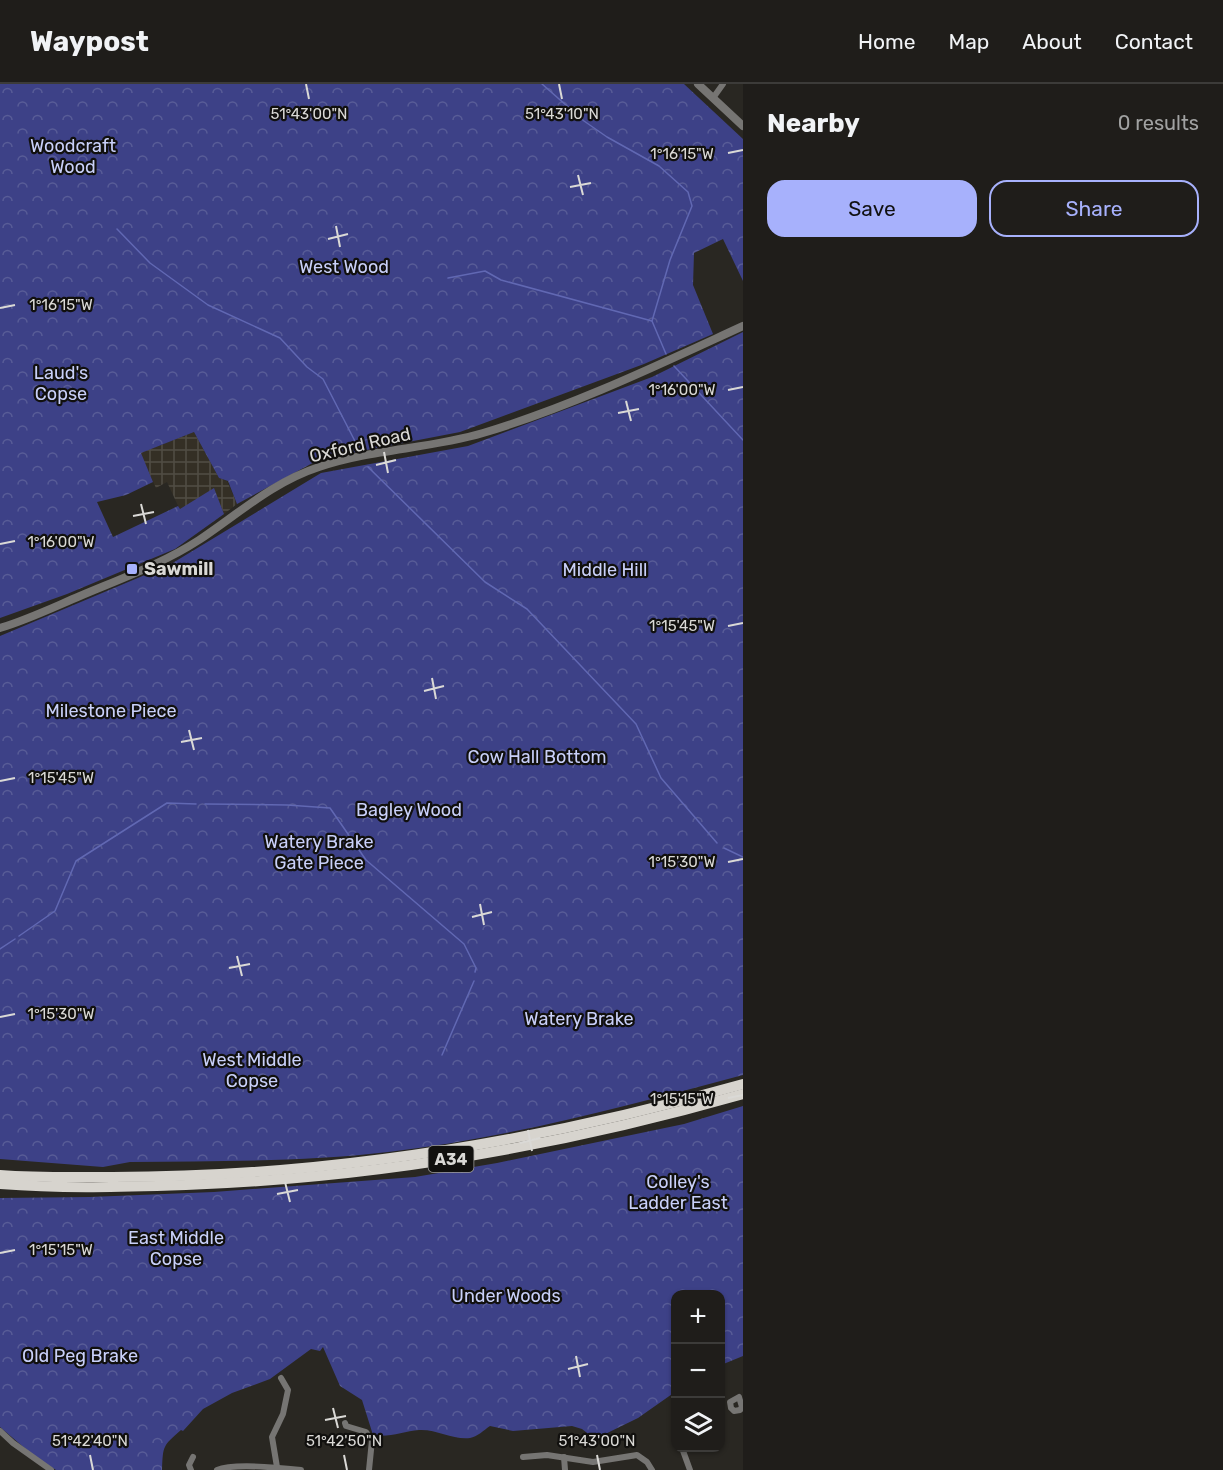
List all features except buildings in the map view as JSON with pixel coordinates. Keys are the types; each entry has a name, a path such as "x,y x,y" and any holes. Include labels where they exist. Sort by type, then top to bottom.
{"highway":[{"name":"A34","path":"0,1175 152,1177 237,1173 376,1160 538,1134 681,1101 743,1084"},
{"name":"A34","path":"0,1184 81,1187 227,1183 377,1169 540,1144 743,1094"}],"street":[{"path":"698,84 743,126"},
{"path":"713,98 723,84"},
{"name":"Oxford Road","path":"0,628 154,565 198,540 259,496 318,467 360,457 457,440 484,432 549,410 649,369 743,326"},
{"path":"277,1467 272,1437 283,1414 288,1390 281,1377"},
{"path":"345,1423 345,1426 366,1432 372,1440 369,1470"},
{"path":"0,1431 51,1470"},
{"path":"683,1452 690,1470"},
{"path":"523,1457 547,1455 593,1462 637,1455 643,1457 652,1470"},
{"path":"564,1457 565,1470"},
{"path":"190,1470 191,1458"},
{"path":"218,1470 227,1467 277,1467 302,1470"}],"shaded area":[{"path":"194,432 219,478 227,481 237,504 224,514 214,489 180,510 167,482 156,488 140,453"}],"green space":[{"name":"West Wood","path":"0,84 684,84 743,139 743,281 723,239 694,253 693,285 713,334 644,364 460,432 320,459 237,504 228,481 219,478 194,432 141,453 153,482 126,495 97,502 113,537 178,506 180,509 214,488 224,514 175,549 67,594 0,618"},
{"name":"Bagley Wood","path":"743,332 743,1075 522,1130 388,1152 292,1159 130,1162 103,1167 0,1159 0,636 171,564 321,473 468,446 652,377"},
{"path":"743,1106 743,1356 725,1363 725,1290 671,1290 671,1395 638,1418 595,1439 582,1429 572,1426 513,1431 490,1426 470,1438 426,1430 385,1436 373,1435 362,1400 340,1386 323,1347 320,1351 311,1349 270,1379 232,1393 203,1409 183,1431 181,1430 167,1443 162,1470 56,1470 34,1456 0,1427 0,1198 214,1192 415,1177 497,1163 684,1124"}],"waterway":[{"path":"542,84 584,121 607,137 659,166 688,192 692,206 670,260 652,321"},
{"path":"117,229 150,263 208,305 280,338 307,367 323,379 359,449"},
{"path":"448,278 485,271 501,280 652,321 666,354"},
{"path":"674,366 743,440"},
{"path":"368,467 485,582 527,609 636,724 661,778 717,843"},
{"path":"19,936 55,911 76,861 167,803 196,804"},
{"path":"205,804 330,808 366,860 464,944 476,968 475,972"},
{"path":"724,848 743,857"},
{"path":"0,949 15,939"},
{"path":"442,1055 474,981"}],"place":[{"name":"Sawmill","path":"132,569"}],"park label":[{"name":"Woodcraft Wood","path":"73,156"},
{"name":"Laud's Copse","path":"61,383"},
{"name":"Middle Hill","path":"605,570"},
{"name":"Milestone Piece","path":"111,711"},
{"name":"Cow Hall Bottom","path":"537,757"},
{"name":"Watery Brake Gate Piece","path":"319,852"},
{"name":"Watery Brake","path":"579,1019"},
{"name":"West Middle Copse","path":"252,1070"},
{"name":"Colley's Ladder East","path":"678,1192"},
{"name":"East Middle Copse","path":"176,1248"},
{"name":"Under Woods","path":"506,1296"},
{"name":"Old Peg Brake","path":"80,1356"}]}
